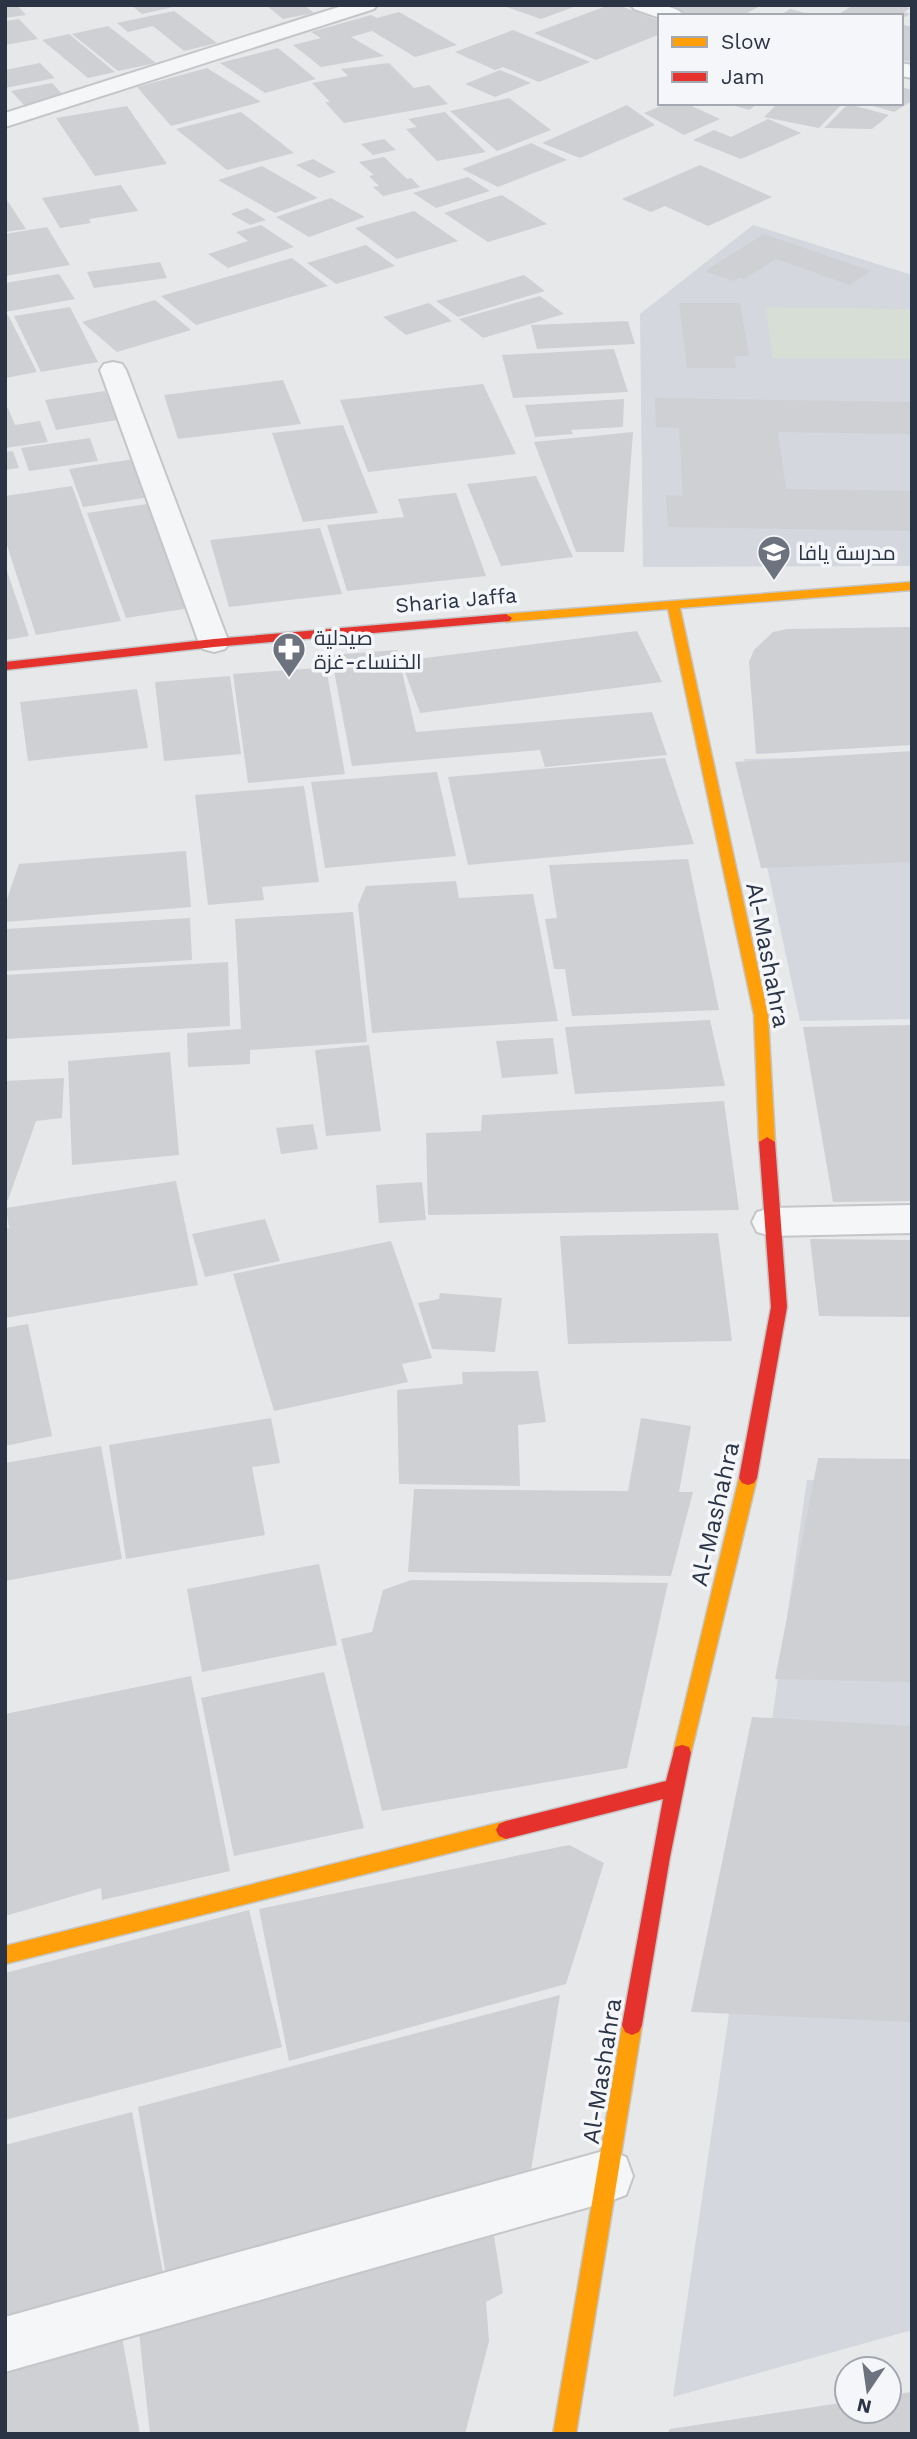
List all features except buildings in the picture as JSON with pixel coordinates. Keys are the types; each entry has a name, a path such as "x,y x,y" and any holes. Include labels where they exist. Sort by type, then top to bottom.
{"street":[{"path":"5,120 367,5"},
{"path":"640,5 669,14"},
{"path":"113,370 215,643"},
{"name":"Sharia Jaffa","path":"5,666 215,643 673,603 912,586"},
{"name":"Al-Mashahra","path":"564,2434 673,1788 748,1478 779,1307 771,1222 761,1015 673,603"},
{"path":"771,1222 912,1219"},
{"path":"5,1955 673,1788"},
{"path":"5,2345 607,2176"}],"shaded area":[{"path":"753,225 912,275 912,566 643,567 640,314"},
{"path":"766,307 912,309 912,359 772,358"},
{"path":"912,756 912,1019 800,1021 744,759"},
{"path":"807,1480 912,1481 912,2330 673,2397"}],"traffic: slow":[{"path":"506,618 912,586"},
{"path":"673,603 761,1015 767,1142"},
{"path":"682,1753 748,1478"},
{"path":"5,1955 506,1830"},
{"path":"564,2434 632,2025"}],"traffic: jam":[{"path":"5,666 214,643 506,618"},
{"path":"748,1478 779,1307 767,1142"},
{"path":"632,2025 660,1857 682,1753"},
{"path":"506,1830 673,1788"}],"place":[{"name":"مدرسة يافا","path":"774,582"},
{"name":"صيدلية الخنساء-غزة","path":"289,679"}]}
